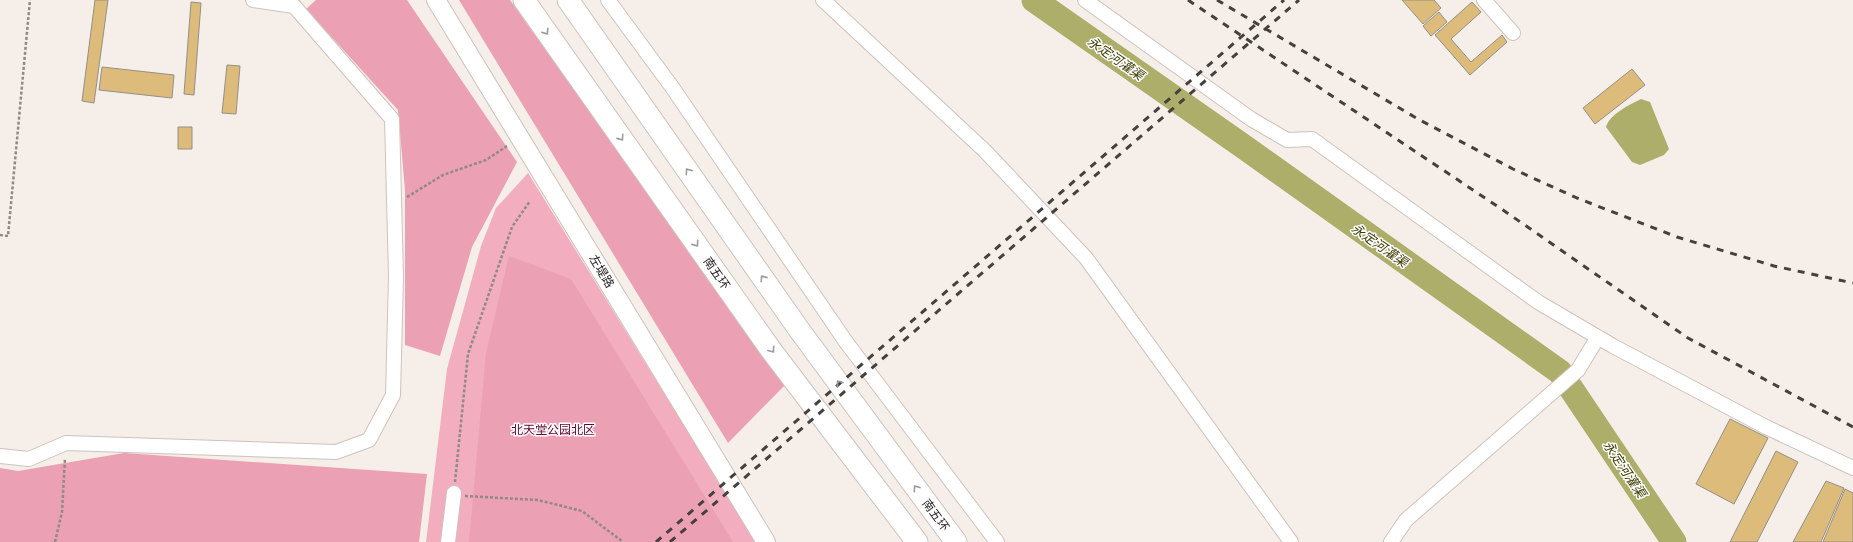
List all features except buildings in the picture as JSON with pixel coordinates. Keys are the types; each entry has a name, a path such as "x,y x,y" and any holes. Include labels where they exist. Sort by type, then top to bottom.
{"highway":[{"name":"南五环","path":"524,0 771,350 917,542"},
{"name":"南五环","path":"568,0 800,331 956,542"}],"main road":[{"name":"左堤路","path":"436,0 766,542"}],"street":[{"path":"0,456 29,459 66,443 336,452 369,440 393,396 396,277 392,119 294,6 253,0"},
{"path":"608,0 672,87 846,342 998,542"},
{"path":"823,0 985,151 1086,258 1291,542"},
{"path":"1085,0 1251,119 1287,140 1312,139 1538,302 1598,337 1766,428 1853,468"},
{"path":"1484,0 1513,33"},
{"path":"1391,542 1406,520 1578,370 1598,337"},
{"path":"448,542 454,493"}],"path":[{"path":"0,235 8,236 30,0"},
{"path":"394,205 443,175 486,160 511,143"},
{"path":"530,201 512,227 468,354 454,493 476,497 538,500 582,511 623,542"},
{"path":"55,542 62,512 66,443"}],"green space":[{"path":"316,0 407,0 517,162 472,247 440,356 405,345 405,190 398,110 306,9"},
{"path":"459,0 510,0 785,385 728,443"},
{"name":"北天堂公园北区","path":"528,173 756,542 426,542 447,369 481,246 496,208"},
{"name":"北天堂公园北区","path":"509,256 571,279 733,542 469,542 486,353"},
{"path":"124,453 427,474 419,542 0,542 0,468 18,471"}],"shaded area":[{"path":"1641,99 1650,102 1669,149 1664,155 1640,165 1632,162 1606,127 1611,118 1616,114"}],"waterway":[{"name":"永定河灌渠","path":"1034,0 1247,149 1560,372 1674,542"}],"railway":[{"path":"1188,0 1503,210 1688,338 1853,427"},
{"path":"1217,0 1418,119 1513,169 1577,198 1677,237 1774,266 1853,283"},
{"path":"656,542 1284,0"},
{"path":"670,542 1299,0"}]}
